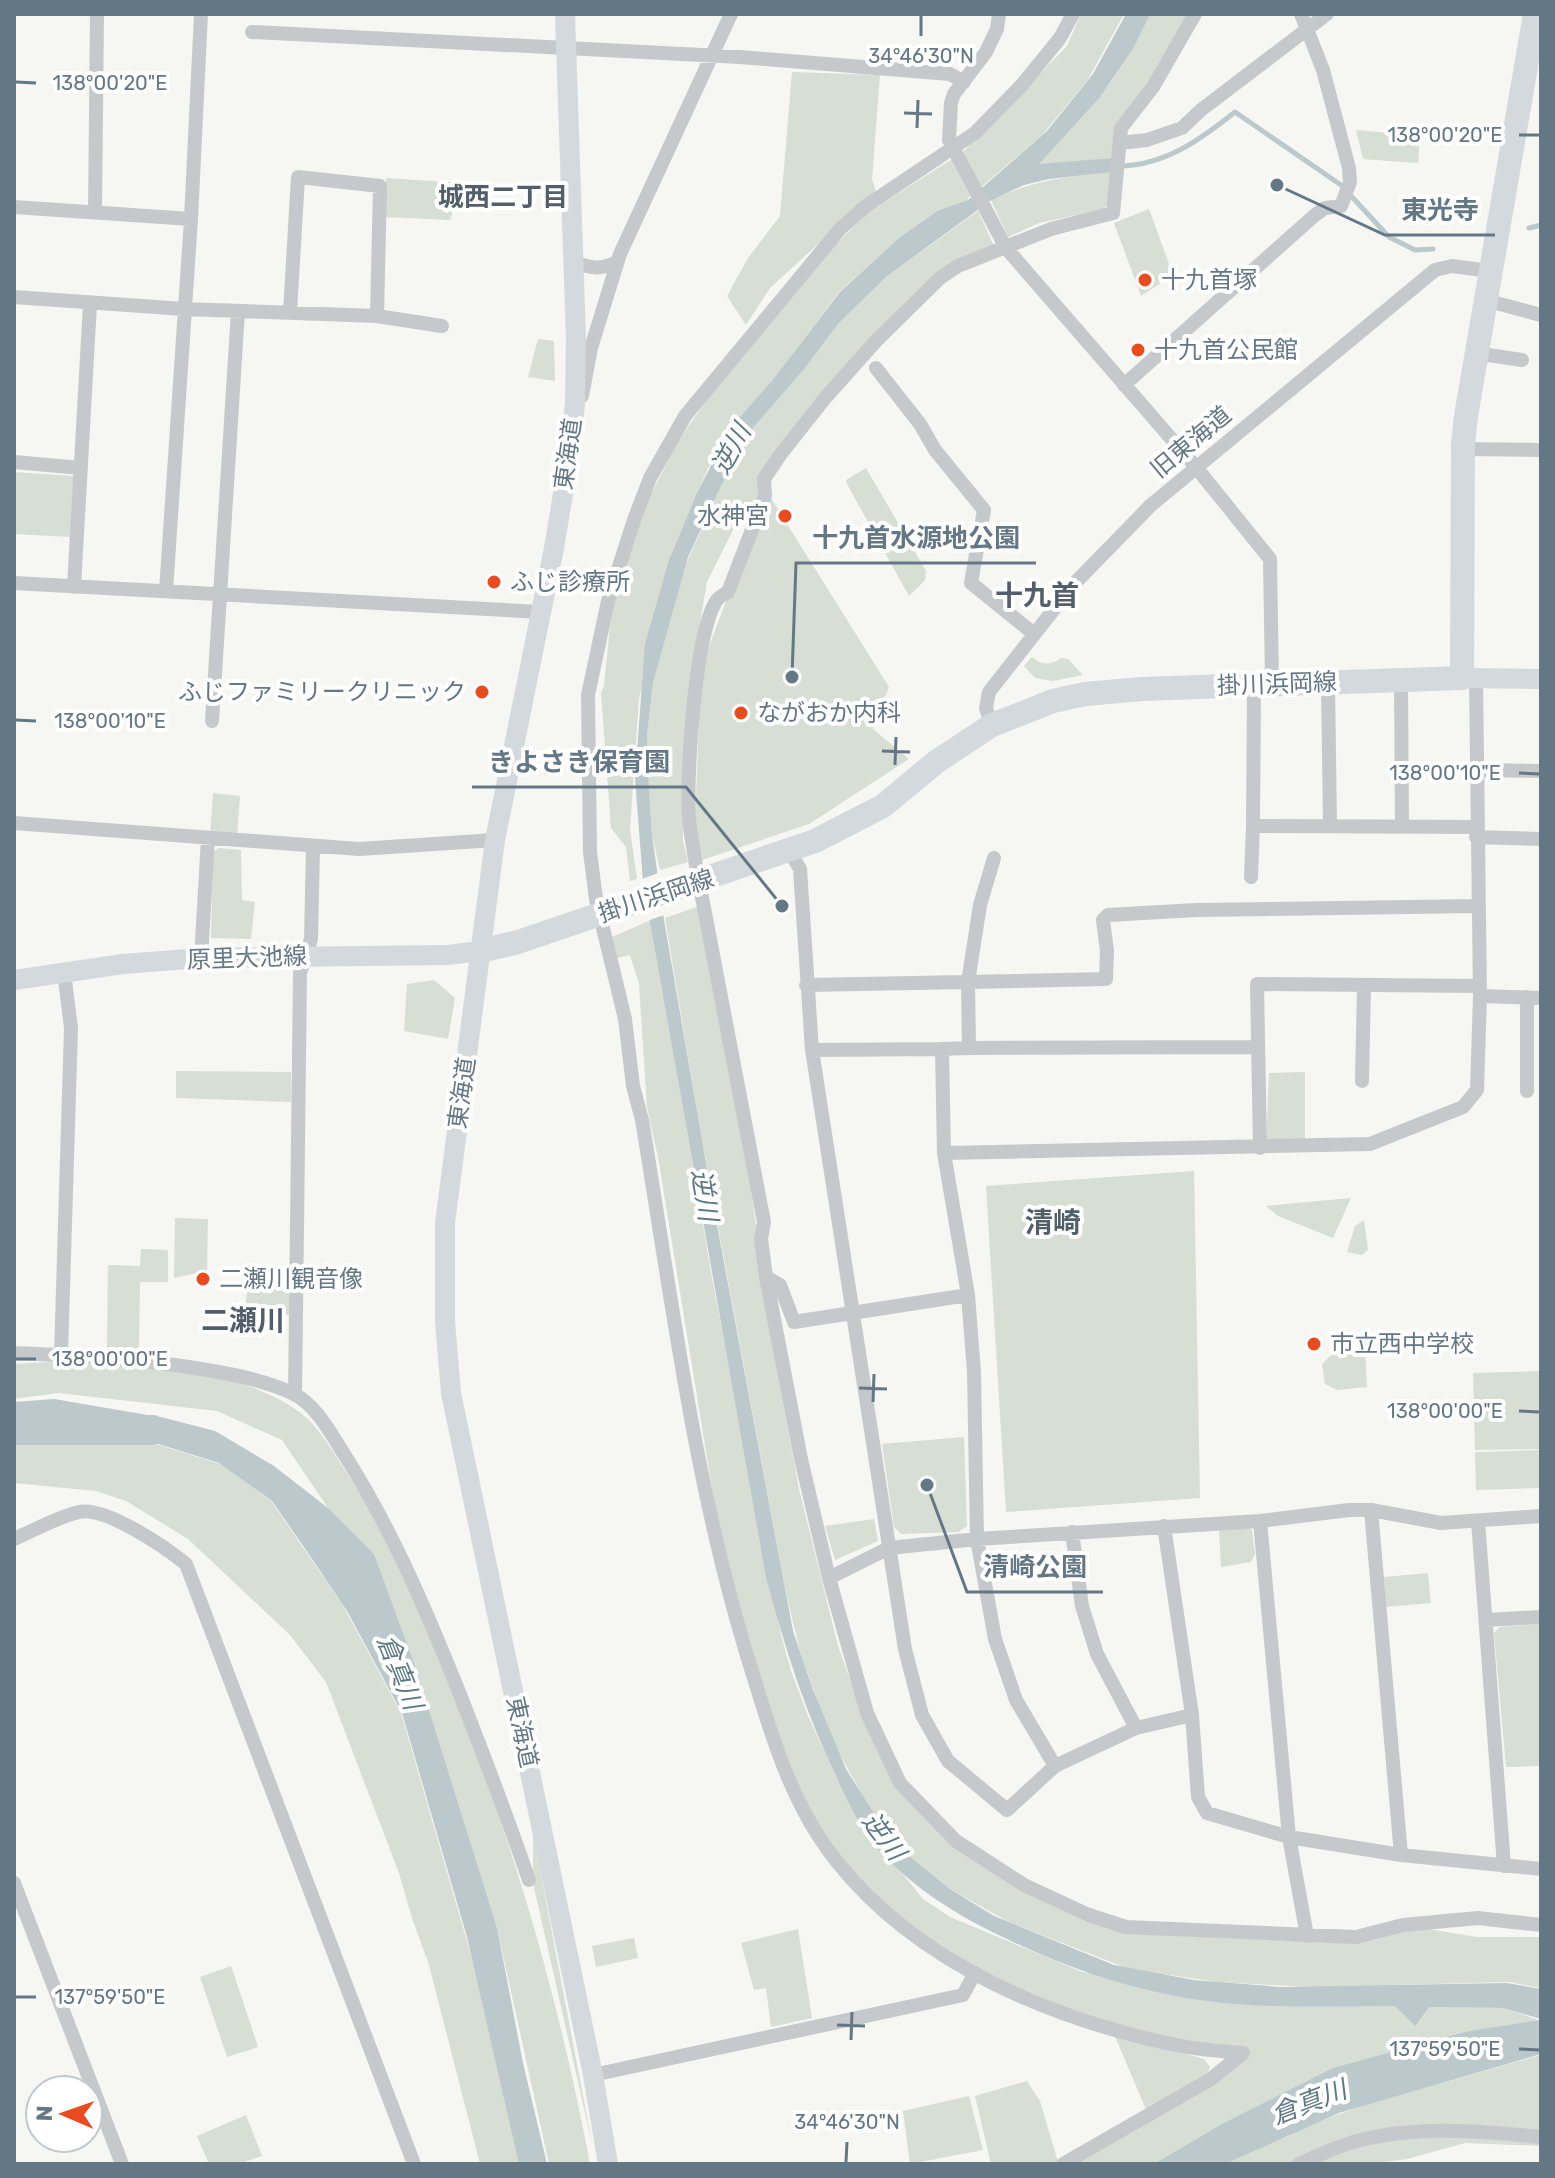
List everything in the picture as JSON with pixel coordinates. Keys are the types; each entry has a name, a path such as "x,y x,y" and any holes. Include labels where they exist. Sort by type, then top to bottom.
{"main road":[{"name":"東海道","path":"565,14 576,339 575,404 569,458 495,840 480,951 445,1223 447,1362 593,2075 608,2164"},
{"path":"1535,14 1535,53 1475,353 1464,449 1469,678 1541,679"},
{"name":"掛川浜岡線","path":"480,951 518,942 790,852 883,806 936,762 992,725 1053,701 1085,694 1263,684 1469,678"},
{"name":"原里大池線","path":"14,980 123,964 201,958 448,955 480,951"}],"street":[{"path":"95,212 97,14"},
{"path":"166,591 191,219 201,14"},
{"path":"569,458 591,348 617,262 731,14"},
{"path":"999,14 997,29 986,52 951,103 948,130 955,151 1005,246 1195,466 1270,559 1251,877"},
{"path":"1063,2164 1211,2079 1243,2053 1184,2047 1116,2031 1048,2007 975,1973 935,1950 884,1913 838,1863 804,1814 778,1753 732,1611 699,1466 642,1120 633,1086 625,1019 590,852 588,695 608,601 634,520 650,478 685,416 840,229 866,206 955,151 975,133 1021,86 1060,38 1073,14"},
{"path":"1195,14 1153,87 1121,128 1113,213 1051,229 1005,246 958,266 926,290 826,397 764,479 765,496 728,592 716,600 708,620 700,661 690,761 689,816 697,882 764,1222 761,1239 766,1277 801,1459 829,1578 867,1713 900,1783 956,1841 1024,1885 1089,1915 1126,1927 1356,1937 1403,1925 1478,1918 1541,1925"},
{"path":"1124,385 1315,215 1325,208 1341,206 1350,182 1349,168 1323,70 1301,14"},
{"path":"1119,149 1182,128 1201,110 1327,14"},
{"path":"252,32 740,57 950,74 964,82"},
{"path":"290,312 298,177 380,186 377,316"},
{"path":"14,207 191,219"},
{"path":"572,260 589,268 608,267 617,262"},
{"name":"旧東海道","path":"992,725 986,708 989,692 1033,633 1109,545 1195,466 1435,270 1452,266 1490,271"},
{"path":"14,297 184,309 377,316 442,326"},
{"path":"1485,300 1541,315"},
{"path":"74,587 90,304"},
{"path":"212,721 238,311"},
{"path":"1475,353 1522,360"},
{"path":"876,368 920,424 935,450 984,510 971,583 1033,633"},
{"path":"1464,449 1541,450"},
{"path":"14,462 81,468"},
{"path":"14,583 540,612"},
{"path":"944,1153 1370,1144 1463,1107 1477,1090 1479,991 1476,770 1469,678"},
{"path":"1401,680 1402,826"},
{"path":"1328,682 1330,826"},
{"path":"1476,770 1541,771"},
{"path":"14,823 313,848 359,849 495,840"},
{"path":"1253,826 1402,826 1541,839"},
{"path":"201,958 208,838"},
{"path":"295,1395 300,973 311,939 313,848"},
{"path":"790,852 800,869 812,1050 851,1311 905,1649 922,1715 948,1761 1007,1810 1055,1766 1136,1728 1192,1715"},
{"path":"969,1048 968,982 980,905 994,858"},
{"path":"806,985 1106,979 1107,951 1103,920 1108,915 1211,910 1478,906"},
{"path":"61,1355 71,1028 64,972"},
{"path":"1260,1148 1257,984 1479,991 1534,998 1527,1091"},
{"path":"1362,1081 1364,987"},
{"path":"812,1050 1257,1047"},
{"path":"942,1049 944,1153 968,1295 974,1372 977,1539 995,1639 1016,1700 1055,1766"},
{"path":"766,1277 780,1285 794,1322 968,1295"},
{"path":"14,1353 150,1360 232,1374 295,1395 307,1405 330,1432 400,1554 503,1801 529,1880"},
{"path":"829,1578 889,1548 977,1539 1260,1521 1349,1510 1371,1510 1441,1523 1541,1516"},
{"path":"1371,1510 1401,1855"},
{"path":"14,1539 81,1511 102,1514 158,1542 186,1564 414,2164"},
{"path":"1260,1521 1289,1837 1307,1936"},
{"path":"1478,1521 1504,1866"},
{"path":"1164,1526 1192,1715 1198,1797 1207,1813 1289,1837 1401,1855 1541,1869"},
{"path":"1072,1532 1082,1606 1097,1654 1136,1728"},
{"path":"1487,1620 1541,1617"},
{"path":"14,1883 122,2164"},
{"path":"593,2075 963,1995 975,1973"},
{"path":"1299,2164 1357,2141 1419,2132 1480,2131 1541,2137"}],"shaded area":[{"path":"1081,14 1124,14 1087,81 1042,135 968,200 939,210 900,237 839,292 708,468 671,555 639,699 630,829 637,879 630,881 626,847 611,828 601,693 613,598 637,522 678,441 737,357 804,275 869,212 963,152 1067,46"},
{"path":"1147,14 1191,14 1113,158 1038,165 1108,86 1133,49"},
{"path":"792,72 880,75 872,179 876,191 770,288 746,325 727,296 748,258 780,216"},
{"path":"1356,130 1420,136 1418,163 1363,159"},
{"path":"1112,172 1110,201 1104,209 1039,223 1008,237 991,200 1050,180"},
{"path":"386,178 462,183 450,220 386,217"},
{"path":"1149,209 1173,275 1141,296 1114,223"},
{"path":"978,211 994,246 952,263 816,406 758,499 736,524 707,582 691,675 683,790 683,841 688,862 660,870 652,835 649,790 647,736 653,683 685,566 733,459 749,431 805,368 838,324 886,277"},
{"path":"538,339 554,341 555,381 528,377"},
{"path":"866,468 926,571 925,580 909,596 847,484 846,480"},
{"path":"14,472 74,476 70,537 14,534"},
{"path":"767,492 889,687 873,729 909,759 809,824 702,860 695,820 701,668"},
{"path":"1032,657 1047,664 1068,659 1083,675 1053,681 1035,678 1024,666"},
{"path":"213,793 240,796 237,837 210,836"},
{"path":"219,848 241,850 242,900 255,902 251,939 211,938 213,852"},
{"path":"700,906 750,1182 770,1332 799,1489 838,1646 863,1716 903,1794 1010,1879 1125,1927 1356,1937 1403,1925 1477,1937 1541,1937 1541,1988 1509,1982 1310,1987 1218,1982 1129,1969 1009,1922 950,1889 893,1843 829,1735 800,1651 786,1593 700,1129 665,918"},
{"path":"651,920 712,1278 781,1635 808,1716 863,1825 923,1899 950,1917 1082,1972 1429,2007 1503,2008 1541,2021 1469,2031 1165,2164 1063,2164 1147,2112 1114,2034 1204,2059 1210,2067 1205,2079 1241,2054 1097,2024 1003,1986 875,1903 804,1814 732,1611 658,1157 647,1107 639,984 630,955 617,958 612,937"},
{"path":"434,980 455,998 448,1039 404,1031 407,984"},
{"path":"176,1071 291,1072 291,1102 176,1098"},
{"path":"1305,1072 1305,1140 1266,1142 1269,1073"},
{"path":"1194,1171 1200,1498 1006,1512 986,1186"},
{"path":"1351,1198 1333,1238 1278,1216 1266,1206"},
{"path":"175,1218 208,1219 207,1271 174,1278"},
{"path":"1364,1220 1368,1250 1362,1255 1347,1252 1355,1226"},
{"path":"141,1249 168,1250 168,1282 140,1282 139,1350 107,1349 108,1265 140,1266"},
{"path":"289,1274 289,1315 245,1307 249,1280"},
{"path":"1365,1347 1367,1387 1337,1390 1325,1384 1322,1364 1336,1350"},
{"path":"48,1362 176,1370 238,1383 295,1409 310,1421 329,1445 392,1551 481,1765 544,1962 590,2164 549,2164 497,1928 374,1554 328,1508 282,1440 217,1411 59,1393 14,1399 14,1364"},
{"path":"1541,1371 1541,1449 1475,1450 1473,1373"},
{"path":"79,1420 223,1465 271,1501 342,1604 401,1713 473,1962 520,2164 480,2164 429,1965 399,1873 326,1682 290,1635 188,1539 126,1501 96,1491 14,1483 14,1434 42,1423"},
{"path":"964,1437 967,1526 958,1532 901,1534 894,1527 882,1444"},
{"path":"1541,1450 1541,1488 1476,1490 1475,1452"},
{"path":"874,1519 878,1541 835,1560 825,1526"},
{"path":"1246,1526 1252,1530 1255,1554 1251,1562 1221,1567 1219,1530"},
{"path":"1428,1573 1431,1603 1386,1607 1384,1577"},
{"path":"1541,1624 1541,1766 1506,1767 1494,1633 1500,1627"},
{"path":"533,1833 593,2148 533,1883"},
{"path":"798,1929 812,2018 771,2027 766,1988 754,1990 741,1943"},
{"path":"634,1938 638,1958 596,1967 592,1946"},
{"path":"231,1966 258,2047 227,2057 200,1977"},
{"path":"1541,2055 1541,2146 1465,2143 1407,2159 1370,2164 1225,2164 1309,2125 1365,2105"},
{"path":"1027,2081 1040,2101 1058,2162 991,2164 975,2096"},
{"path":"969,2096 983,2150 910,2164 903,2111"},
{"path":"246,2115 262,2156 238,2164 209,2164 197,2136"}],"water":[{"name":"逆川","path":"1126,14 1150,14 1133,49 1100,97 1039,164 1113,158 1112,172 1049,179 1024,185 990,201 886,277 838,324 805,368 743,439 688,557 653,683 647,736 649,790 664,920 793,1631 813,1690 846,1769 893,1843 950,1889 994,1916 1114,1965 1194,1980 1280,1987 1507,1983 1541,1989 1541,2019 1503,2008 1429,2007 1415,2026 1395,2006 1257,2005 1176,1996 1070,1966 957,1913 924,1891 894,1865 873,1843 856,1816 806,1704 766,1577 643,882 635,778 645,644 669,560 697,493 731,427 772,381 840,292 900,237 939,210 968,200 1047,131 1093,74"},
{"path":"54,1399 165,1418 215,1431 274,1466 328,1508 374,1554 416,1669 497,1928 523,2063 547,2164 519,2164 467,1937 402,1713 347,1611 272,1501 219,1463 82,1420 42,1423 14,1434 14,1402"},
{"path":"1541,2020 1541,2054 1339,2113 1225,2164 1154,2164 1224,2123 1333,2068 1469,2031"}],"pier":[{"path":"661,872 667,914 647,921 639,880"}],"waterway":[{"path":"1118,166 1151,162 1181,150 1235,112 1341,185 1389,237 1415,250 1433,249"},
{"path":"1529,228 1541,225"},
{"name":"倉真川","path":"14,1430 152,1430"}],"place":[{"name":"東光寺","path":"1277,185"},
{"name":"十九首塚","path":"1145,280"},
{"name":"十九首公民館","path":"1138,350"},
{"name":"水神宮","path":"785,516"},
{"name":"ふじ診療所","path":"494,582"},
{"name":"十九首水源地公園","path":"792,677"},
{"name":"ふじファミリークリニック","path":"482,692"},
{"name":"ながおか内科","path":"741,713"},
{"name":"きよさき保育園","path":"782,906"},
{"name":"二瀬川観音像","path":"203,1279"},
{"name":"市立西中学校","path":"1314,1344"},
{"name":"清崎公園","path":"927,1485"}],"district":[{"name":"城西二丁目","path":"503,197"},
{"name":"十九首","path":"1037,595"},
{"name":"清崎","path":"1053,1222"},
{"name":"二瀬川","path":"243,1320"}]}
